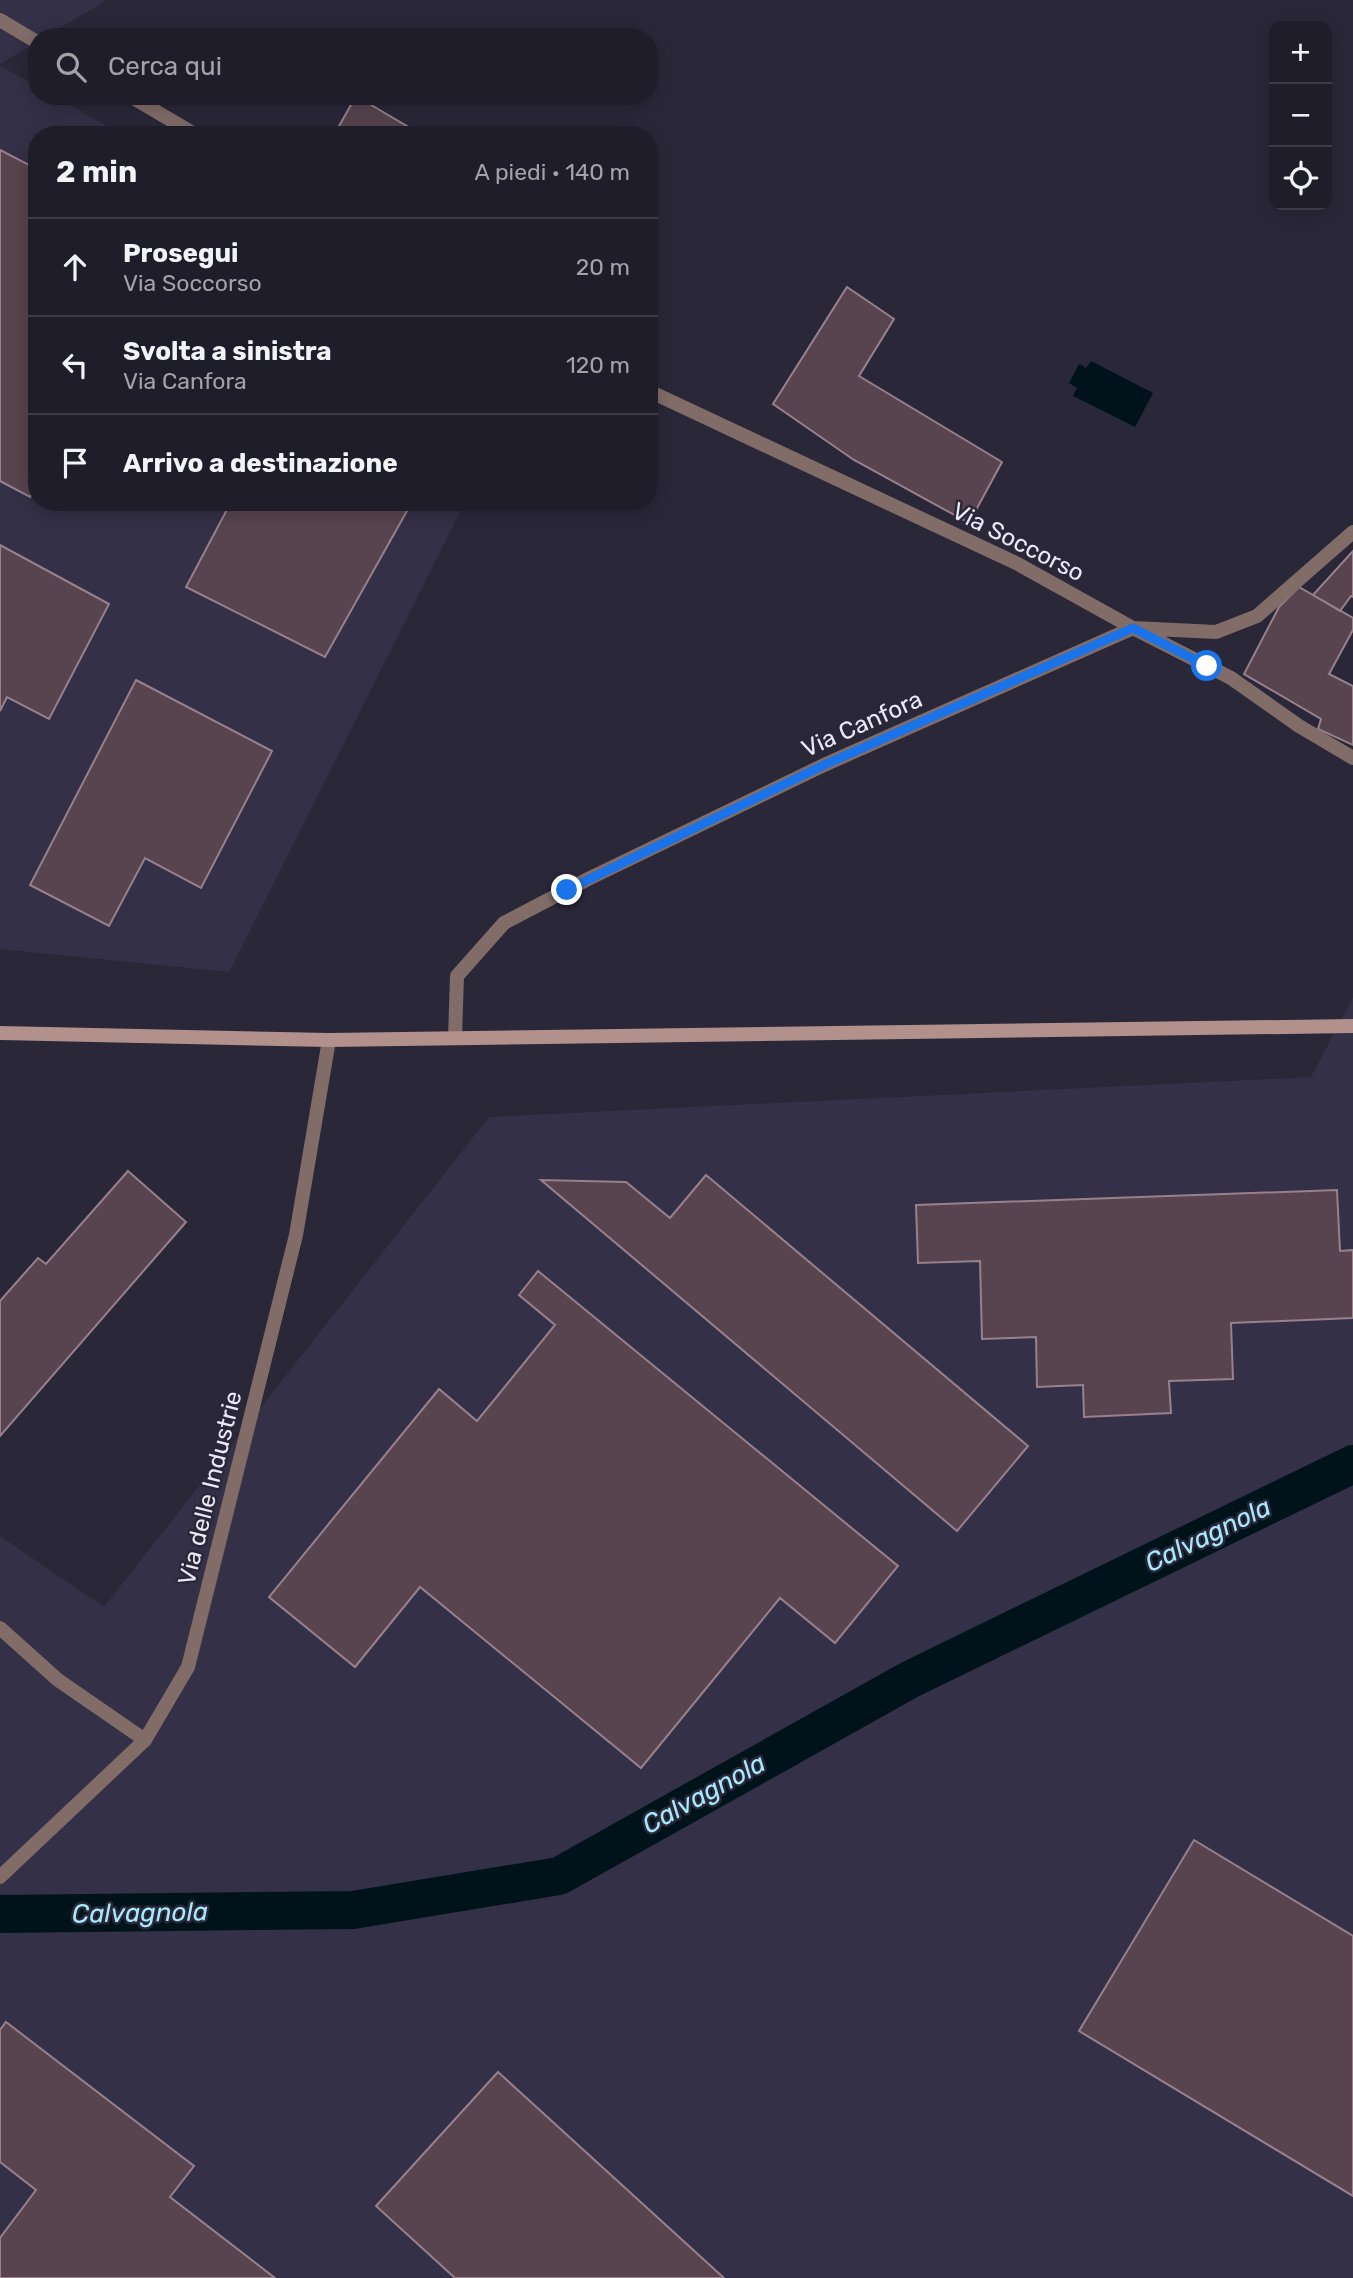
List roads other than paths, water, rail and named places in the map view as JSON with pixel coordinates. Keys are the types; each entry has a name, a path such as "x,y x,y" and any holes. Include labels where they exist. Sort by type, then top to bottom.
{"street":[{"path":"0,20 28,37"},
{"path":"145,105 181,126"},
{"name":"Via Soccorso","path":"658,395 1018,564 1133,628 1231,678 1299,726 1353,758"},
{"name":"Via Canfora","path":"455,1038 457,976 504,923 588,879 824,765 1133,628 1216,632 1257,616 1353,532"},
{"path":"0,1033 329,1040 1353,1026"},
{"name":"Via delle Industrie","path":"0,1877 145,1740 188,1667 296,1235 329,1040"},
{"path":"0,1628 58,1680 145,1740"}],"waterway":[{"name":"Calvagnola","path":"0,1914 353,1910 559,1876 909,1680 1353,1464"}]}
